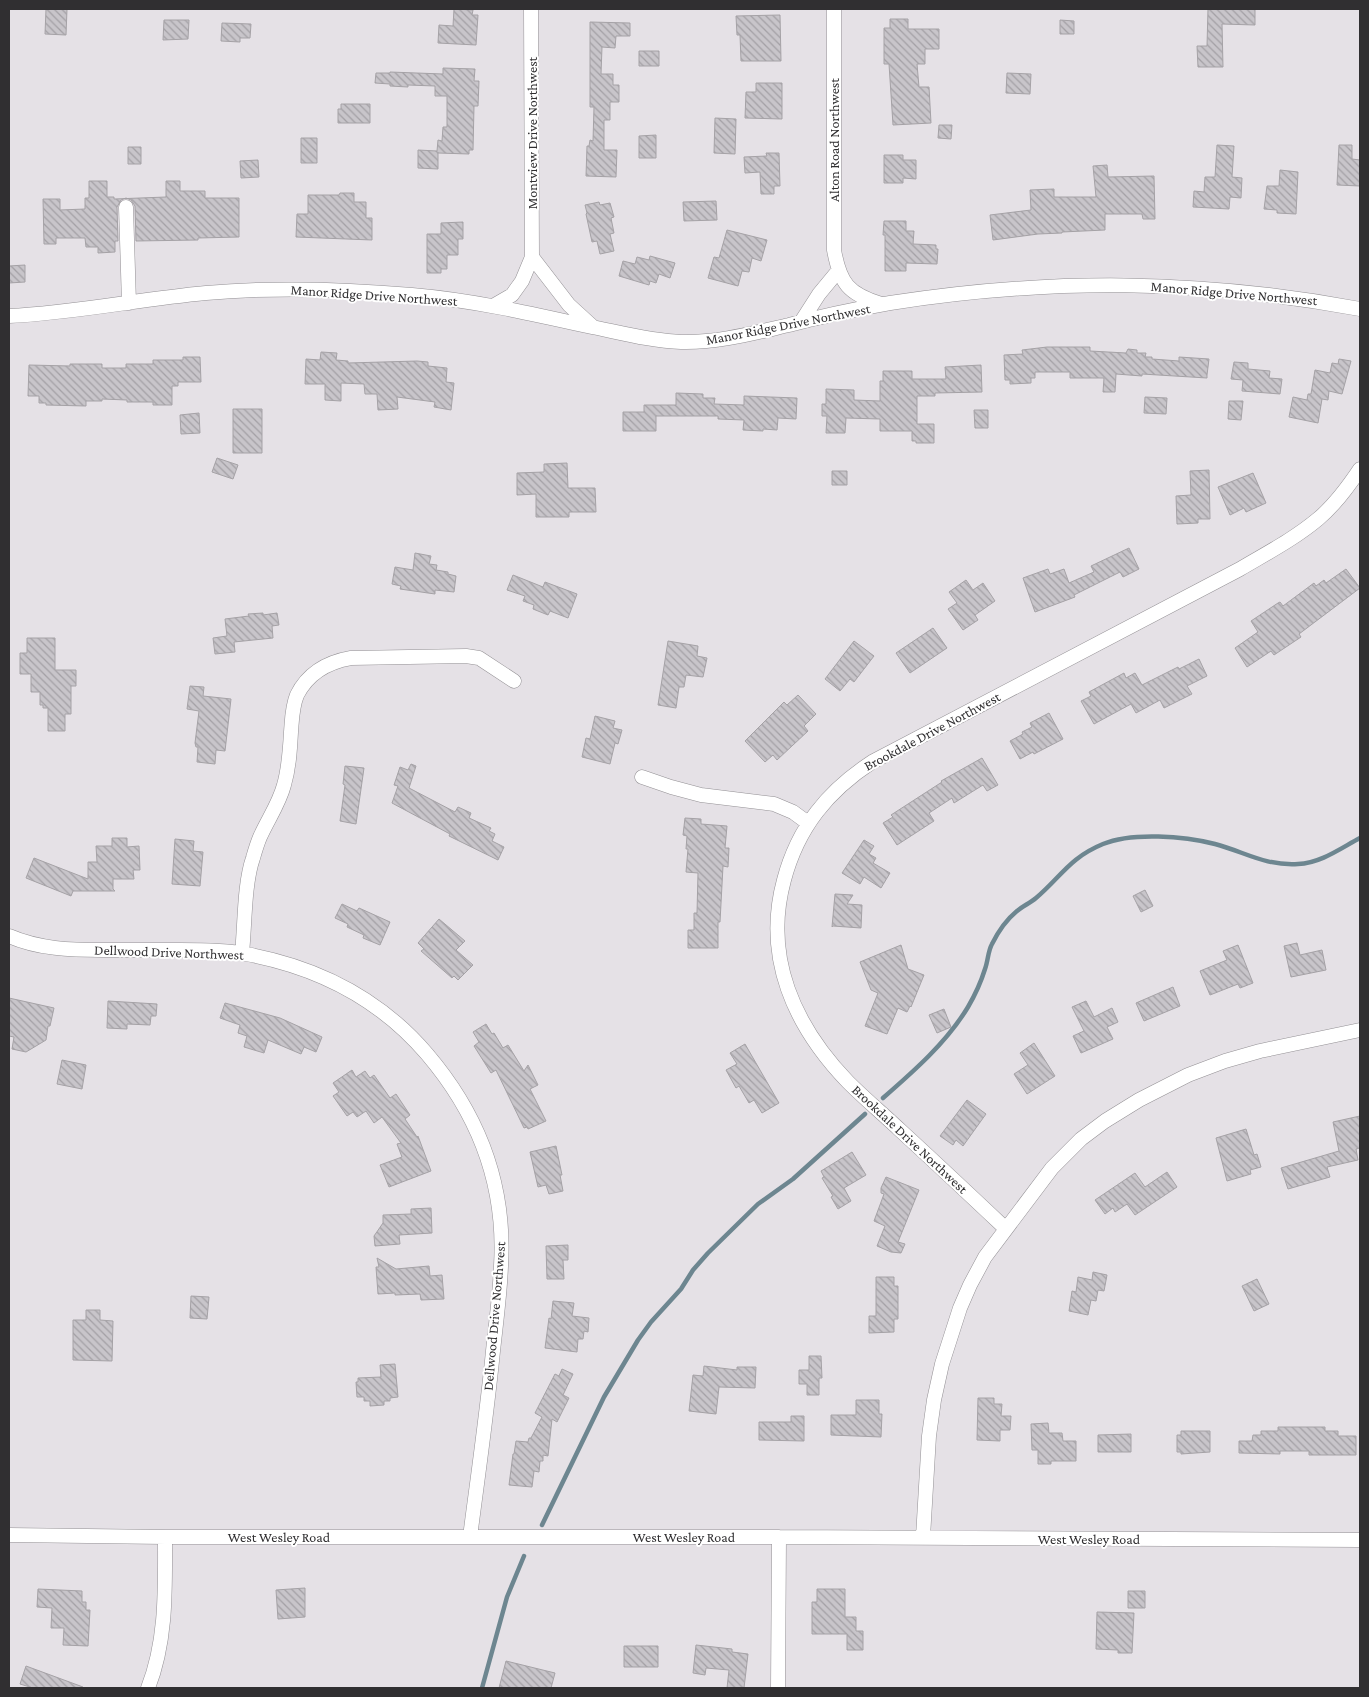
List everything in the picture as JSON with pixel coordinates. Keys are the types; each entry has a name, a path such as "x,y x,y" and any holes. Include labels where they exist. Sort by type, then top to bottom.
{"street":[{"name":"Montview Drive Northwest","path":"493,306 512,295 522,281 532,257 531,9"},
{"name":"Alton Road Northwest","path":"834,9 834,250 838,271 849,288 865,299 884,304"},
{"path":"126,207 129,302"},
{"path":"532,257 569,305 593,327"},
{"path":"802,322 819,294 838,271"},
{"name":"Manor Ridge Drive Northwest","path":"9,316 206,293 288,289 409,295 493,306 653,339 682,342 717,341 884,304 950,294 1013,288 1077,285 1141,285 1204,288 1268,294 1360,308"},
{"name":"Brookdale Drive Northwest","path":"1006,1229 847,1081 821,1049 794,1008 780,963 777,936 781,890 787,867 797,843 808,823 837,788 872,762 1240,569 1295,537 1318,520 1334,504 1350,485 1360,469"},
{"path":"242,953 248,880 252,862 260,838 284,786 290,761 293,709 298,695 307,680 326,665 337,660 351,658 466,656 479,658 514,681"},
{"path":"642,777 671,788 701,795 774,804 793,812 808,823"},
{"name":"Dellwood Drive Northwest","path":"9,936 22,942 68,950 206,950 242,953 278,960 317,974 350,990 384,1013 415,1040 439,1068 464,1103 482,1141 496,1193 501,1230 501,1264 492,1363 470,1537"},
{"path":"923,1537 928,1436 942,1364 960,1308 985,1257 1052,1168 1081,1139 1105,1121 1139,1100 1188,1075 1225,1061 1260,1051 1360,1030"},
{"name":"West Wesley Road","path":"9,1535 1360,1540"},
{"path":"148,1688 160,1648 164,1620 166,1537"},
{"path":"778,1688 779,1537"}],"building":[{"path":"46,9 67,9 66,35 45,34"},
{"path":"454,9 473,10 472,15 478,15 476,45 438,43 439,25 453,26"},
{"path":"1208,9 1255,9 1255,25 1222,24 1223,67 1198,67 1197,46 1207,46"},
{"path":"780,15 781,61 741,61 740,35 737,35 736,16"},
{"path":"890,19 908,19 908,29 939,29 939,49 925,49 925,64 917,64 919,87 929,87 931,123 893,125 889,64 884,64 884,28 890,28"},
{"path":"164,20 189,20 188,39 163,40"},
{"path":"1060,20 1074,21 1074,34 1060,34"},
{"path":"590,22 630,23 630,36 616,36 615,48 602,47 601,74 613,74 613,85 619,85 619,102 610,102 610,120 604,120 604,150 617,150 616,177 586,176 587,146 589,146 590,140 593,141 594,107 590,107"},
{"path":"222,23 251,24 250,38 240,38 240,42 221,41"},
{"path":"639,51 659,51 659,66 639,66"},
{"path":"443,68 475,69 474,81 479,81 478,106 474,106 473,150 469,150 469,154 438,153 438,169 418,168 418,150 437,151 438,140 442,141 443,127 447,127 447,96 435,96 435,86 408,85 408,87 375,83 376,73 443,74"},
{"path":"1007,73 1031,74 1030,94 1006,93"},
{"path":"756,83 782,83 782,119 745,118 746,92 756,92"},
{"path":"341,104 370,104 370,123 338,123 338,109 341,109"},
{"path":"715,118 736,119 735,154 714,153"},
{"path":"939,125 952,125 951,139 938,138"},
{"path":"656,135 656,158 639,158 639,136"},
{"path":"301,138 317,138 317,163 301,163"},
{"path":"1217,145 1234,146 1232,177 1242,178 1241,198 1230,197 1229,209 1193,207 1194,191 1204,192 1205,177 1215,177"},
{"path":"1339,145 1352,145 1352,159 1360,160 1360,186 1337,185"},
{"path":"128,147 141,147 141,164 128,164"},
{"path":"766,153 779,153 780,186 774,186 774,194 761,194 760,172 745,173 744,157 767,156"},
{"path":"884,155 903,155 903,160 916,160 916,179 903,178 903,183 884,183"},
{"path":"258,160 259,177 241,178 240,161"},
{"path":"1107,165 1108,177 1154,176 1155,219 1143,219 1142,214 1105,214 1105,230 1038,234 993,240 990,215 1031,210 1030,190 1054,189 1054,197 1096,197 1093,166"},
{"path":"1280,170 1298,172 1296,214 1277,213 1277,210 1264,209 1267,186 1279,186"},
{"path":"89,181 107,181 107,197 125,199 121,200 117,207 118,241 115,241 115,252 98,253 98,247 86,247 85,238 56,238 56,244 44,244 43,199 60,199 60,210 85,209 85,198 89,198"},
{"path":"166,181 180,181 180,191 205,191 205,198 239,198 239,237 136,241 135,206 127,198 166,197"},
{"path":"340,193 354,193 354,202 366,202 366,218 372,218 372,240 296,237 297,214 308,214 308,195 339,195"},
{"path":"716,201 717,220 684,221 683,202"},
{"path":"599,202 600,205 610,203 614,217 611,218 614,233 610,234 614,251 600,254 597,241 592,242 585,205"},
{"path":"884,221 906,221 906,231 914,231 913,244 936,245 936,249 938,249 937,264 906,263 906,271 885,271"},
{"path":"463,222 463,239 458,239 458,255 447,255 447,269 441,269 441,273 427,273 427,234 441,234 441,223"},
{"path":"727,230 767,240 761,261 752,258 749,272 742,271 738,286 708,278 714,257 719,258"},
{"path":"650,256 675,263 670,278 659,274 656,283 650,281 649,285 619,276 623,261 635,264 637,257 649,260"},
{"path":"25,265 25,282 9,283 9,266"},
{"path":"1047,347 1090,347 1090,351 1126,353 1128,349 1137,350 1137,353 1146,353 1145,357 1152,357 1152,359 1179,361 1179,357 1209,359 1207,378 1116,374 1115,392 1103,392 1104,378 1070,378 1070,372 1035,372 1035,378 1031,378 1031,383 1010,384 1010,380 1005,380 1004,355 1023,354 1022,350"},
{"path":"321,352 337,353 336,360 348,361 348,363 417,361 428,362 428,366 447,368 446,382 454,383 451,410 434,407 435,402 397,397 398,409 378,410 377,394 365,394 364,384 341,383 341,401 325,400 325,384 305,384 306,359 320,360"},
{"path":"183,357 200,357 201,382 178,382 178,386 172,386 172,405 153,405 153,402 127,402 127,400 102,399 102,401 86,401 86,406 46,405 46,403 39,403 39,396 28,396 29,365 70,366 70,364 102,364 102,368 126,368 126,364 153,364 153,360 183,360"},
{"path":"1339,359 1351,361 1342,394 1329,391 1328,400 1322,399 1318,423 1289,417 1293,397 1307,400 1308,394 1311,394 1315,370 1330,373 1332,363 1338,364"},
{"path":"1234,362 1248,363 1248,369 1270,371 1269,378 1282,379 1280,394 1242,391 1243,380 1231,379"},
{"path":"981,365 982,392 935,393 935,396 917,396 917,424 934,424 934,443 916,443 916,441 912,441 912,431 880,431 880,419 846,418 845,433 826,433 827,416 822,416 822,404 826,404 826,389 854,390 854,400 880,401 880,381 883,381 883,371 912,371 912,379 946,379 945,367"},
{"path":"676,393 703,394 703,398 715,398 714,404 744,405 744,396 797,398 796,419 778,418 777,430 763,429 763,431 743,430 744,420 718,419 718,416 656,416 656,431 623,431 623,412 644,412 644,405 676,405"},
{"path":"1145,397 1167,398 1166,414 1144,413"},
{"path":"1229,401 1243,401 1241,420 1228,419"},
{"path":"233,409 262,409 262,453 233,453"},
{"path":"974,410 988,410 988,428 975,428"},
{"path":"199,413 200,433 181,434 180,415"},
{"path":"217,458 238,465 233,479 212,472"},
{"path":"567,463 568,488 595,488 596,512 569,512 569,517 536,517 536,494 517,495 517,473 544,472 544,464"},
{"path":"1209,470 1210,519 1198,519 1198,523 1177,524 1176,496 1191,495 1190,471"},
{"path":"832,471 847,471 847,485 832,485"},
{"path":"1253,473 1266,503 1246,512 1244,508 1230,515 1218,487"},
{"path":"1129,548 1139,569 1123,577 1120,572 1074,595 1075,597 1035,612 1023,578 1048,569 1050,574 1064,569 1069,583 1094,572 1091,566"},
{"path":"415,553 431,556 429,564 437,565 436,570 448,572 448,574 456,576 454,592 435,590 435,594 400,589 401,586 392,584 395,567 413,570"},
{"path":"1346,569 1360,588 1299,634 1301,637 1274,655 1271,651 1247,667 1235,648 1258,632 1251,621 1280,602 1283,606 1314,583 1316,586 1324,580 1326,583"},
{"path":"513,575 543,587 545,582 577,594 568,618 550,611 548,615 533,609 534,605 523,601 525,596 507,590"},
{"path":"966,580 973,590 983,583 995,601 975,615 978,620 963,630 948,609 957,603 949,592"},
{"path":"263,613 263,615 277,613 279,625 272,626 273,638 234,642 235,652 215,654 213,638 227,636 225,619"},
{"path":"933,628 947,648 910,673 896,653"},
{"path":"27,638 55,638 55,670 76,670 76,686 71,686 71,714 65,714 65,731 48,731 48,708 43,708 43,705 40,705 40,692 31,692 31,674 20,674 20,653 27,653"},
{"path":"668,641 698,646 697,656 707,658 703,677 686,675 684,687 679,687 676,708 658,705"},
{"path":"854,641 874,656 854,682 850,679 840,691 825,679"},
{"path":"1199,659 1207,676 1187,686 1192,694 1164,708 1160,700 1136,713 1131,704 1094,724 1081,701 1091,696 1089,692 1124,673 1126,678 1135,673 1142,685"},
{"path":"190,686 204,687 203,696 231,699 225,751 216,750 215,764 197,762 198,747 196,747 195,743 199,711 187,709"},
{"path":"798,695 816,714 804,726 808,731 777,760 773,755 765,762 745,741 784,702 787,705"},
{"path":"1049,713 1063,739 1020,759 1010,741 1032,727 1030,723"},
{"path":"595,716 615,721 613,728 622,730 618,744 615,743 610,764 582,757 586,738 590,739"},
{"path":"982,758 998,785 987,791 983,785 954,803 952,798 929,813 934,821 897,845 883,823 893,817 891,815 941,781"},
{"path":"411,764 416,766 409,788 455,812 458,807 471,813 469,818 491,828 489,831 495,834 492,841 504,847 498,860 449,836 450,834 392,803 398,786 394,785 400,767 408,770"},
{"path":"345,766 364,768 356,824 340,821 345,785 343,784"},
{"path":"685,818 701,819 701,824 727,826 725,848 729,848 728,867 723,866 720,922 718,922 718,948 688,948 688,930 694,930 694,913 697,913 698,873 686,872 688,849 686,849 687,836 683,835"},
{"path":"112,838 127,838 127,847 139,846 140,870 133,870 134,879 113,879 113,889 115,891 73,891 71,896 26,878 34,858 88,879 88,862 97,862 96,846 112,846"},
{"path":"175,839 194,841 193,851 203,852 200,886 172,884"},
{"path":"864,840 874,846 869,854 876,858 873,863 890,873 881,888 864,877 860,884 842,873"},
{"path":"1145,890 1153,906 1141,912 1133,896"},
{"path":"835,894 853,895 847,904 862,905 861,928 832,927"},
{"path":"342,904 357,911 359,908 390,922 380,945 363,938 364,935 347,927 348,924 335,918"},
{"path":"439,919 465,941 456,950 473,965 458,980 454,976 452,978 421,951 424,949 418,943"},
{"path":"1297,943 1300,955 1322,950 1326,970 1291,977 1284,946"},
{"path":"901,945 908,969 924,975 911,1007 907,1012 898,1008 887,1034 865,1026 878,993 871,990 860,962"},
{"path":"1238,945 1253,983 1240,988 1238,984 1210,995 1200,971 1227,960 1223,951"},
{"path":"1173,987 1180,1006 1144,1021 1136,1003"},
{"path":"9,998 54,1008 46,1040 26,1052 12,1049 14,1037 9,1036"},
{"path":"108,1001 157,1004 156,1016 151,1016 150,1025 127,1024 127,1029 107,1028"},
{"path":"1086,1001 1094,1017 1112,1008 1118,1022 1107,1027 1113,1039 1081,1053 1073,1036 1084,1031 1072,1007"},
{"path":"225,1003 280,1018 322,1037 316,1052 304,1047 301,1054 268,1040 264,1053 244,1047 247,1036 238,1033 240,1025 220,1018"},
{"path":"944,1009 951,1027 937,1033 929,1015"},
{"path":"486,1024 503,1048 508,1045 524,1071 528,1065 538,1085 530,1089 546,1121 528,1129 527,1127 524,1128 496,1070 491,1073 474,1046 479,1042 473,1032"},
{"path":"1034,1043 1055,1076 1027,1094 1014,1074 1028,1065 1020,1053"},
{"path":"745,1044 779,1103 762,1113 754,1100 749,1103 739,1086 736,1088 726,1070 737,1064 730,1053"},
{"path":"62,1060 86,1065 82,1089 57,1084"},
{"path":"352,1070 356,1077 365,1071 370,1078 374,1075 390,1098 396,1094 410,1115 405,1119 418,1136 431,1171 389,1187 380,1165 402,1157 397,1144 401,1143 382,1117 374,1123 366,1111 357,1117 353,1112 347,1116 333,1096 339,1092 333,1083"},
{"path":"967,1100 986,1114 963,1146 956,1140 953,1145 940,1136"},
{"path":"1360,1116 1360,1148 1356,1149 1358,1160 1327,1167 1330,1177 1288,1189 1281,1168 1339,1151 1333,1122"},
{"path":"1246,1129 1254,1155 1257,1154 1261,1167 1250,1170 1251,1174 1227,1181 1216,1138"},
{"path":"556,1146 563,1191 549,1194 546,1185 538,1187 530,1152"},
{"path":"852,1152 866,1175 844,1188 851,1201 838,1209 831,1197 833,1196 822,1178 824,1177 821,1171"},
{"path":"1167,1172 1177,1187 1135,1215 1127,1204 1115,1212 1113,1208 1105,1214 1095,1200 1135,1173 1145,1187"},
{"path":"886,1177 919,1190 898,1242 905,1244 901,1253 891,1252 877,1246 885,1226 874,1221 884,1194 881,1193 881,1188"},
{"path":"431,1208 432,1233 399,1235 400,1244 375,1246 374,1236 383,1223 383,1215 411,1214 411,1209"},
{"path":"568,1245 568,1260 563,1260 564,1279 547,1279 546,1246"},
{"path":"377,1258 396,1269 429,1266 430,1276 442,1275 444,1299 421,1300 420,1294 378,1294 376,1267 379,1267"},
{"path":"1093,1272 1107,1275 1104,1291 1098,1290 1096,1301 1091,1300 1088,1315 1069,1311 1072,1291 1076,1292 1078,1277 1092,1280"},
{"path":"876,1277 894,1277 894,1286 898,1286 898,1319 894,1319 894,1332 869,1333 869,1316 876,1316"},
{"path":"1257,1279 1269,1304 1254,1311 1242,1286"},
{"path":"191,1296 209,1297 207,1319 190,1318"},
{"path":"553,1301 574,1303 572,1316 589,1318 588,1332 584,1331 583,1339 578,1339 577,1352 545,1348"},
{"path":"86,1310 100,1310 100,1320 113,1321 112,1361 73,1360 73,1320 86,1320"},
{"path":"809,1356 821,1356 822,1378 819,1378 819,1395 807,1395 807,1384 799,1384 799,1370 809,1370"},
{"path":"395,1364 398,1397 390,1398 390,1401 384,1401 384,1405 370,1406 370,1401 364,1401 364,1397 357,1397 356,1382 358,1382 358,1378 381,1377 380,1365"},
{"path":"704,1366 737,1370 737,1367 756,1367 755,1388 719,1387 716,1414 689,1411 693,1375 703,1376"},
{"path":"562,1369 573,1374 563,1395 569,1398 557,1422 552,1419 548,1456 543,1455 543,1461 540,1461 539,1472 534,1471 532,1487 509,1485 516,1441 528,1442 529,1438 531,1438 542,1417 535,1413 555,1374 559,1376"},
{"path":"978,1398 994,1398 994,1404 1002,1404 1001,1416 1011,1416 1010,1430 1000,1430 1000,1441 977,1440"},
{"path":"856,1400 879,1400 879,1414 882,1414 881,1437 831,1435 831,1415 856,1415"},
{"path":"791,1416 804,1416 804,1441 759,1440 759,1422 791,1422"},
{"path":"1048,1423 1049,1433 1062,1433 1063,1441 1076,1441 1076,1461 1051,1461 1051,1464 1038,1464 1038,1450 1032,1450 1031,1424"},
{"path":"1278,1427 1325,1427 1325,1431 1338,1431 1338,1436 1356,1436 1356,1455 1309,1455 1309,1451 1280,1451 1280,1454 1239,1453 1239,1441 1252,1441 1253,1435 1261,1435 1261,1431 1278,1431"},
{"path":"1181,1431 1210,1431 1210,1452 1181,1454 1181,1452 1177,1452 1177,1435 1181,1435"},
{"path":"1131,1434 1131,1452 1098,1452 1098,1435"},
{"path":"305,1588 305,1617 278,1619 276,1590"},
{"path":"38,1589 82,1591 82,1602 86,1602 86,1610 90,1610 88,1646 63,1645 64,1628 51,1628 52,1608 37,1607"},
{"path":"817,1589 845,1589 845,1617 856,1617 856,1631 863,1631 863,1650 847,1650 847,1634 812,1634 812,1602 817,1602"},
{"path":"1128,1591 1145,1591 1145,1608 1128,1608"},
{"path":"1097,1612 1134,1613 1132,1653 1118,1653 1118,1650 1096,1649"},
{"path":"696,1645 732,1649 732,1652 748,1654 744,1688 727,1688 729,1670 706,1668 705,1675 693,1673"},
{"path":"624,1646 658,1646 658,1667 624,1667"},
{"path":"506,1661 555,1673 551,1688 499,1688"},
{"path":"26,1666 83,1688 33,1688 20,1684"}],"waterway":[{"path":"883,1098 929,1056 960,1020 980,984 991,947 1006,922 1017,911 1045,890 1066,868 1091,849 1115,840 1128,838 1174,837 1215,844 1265,861 1298,864 1323,858 1360,838"},
{"path":"542,1525 604,1397 651,1322 681,1289 693,1270 708,1253 758,1204 793,1179 865,1114"},
{"path":"482,1688 507,1597 524,1556"}]}
